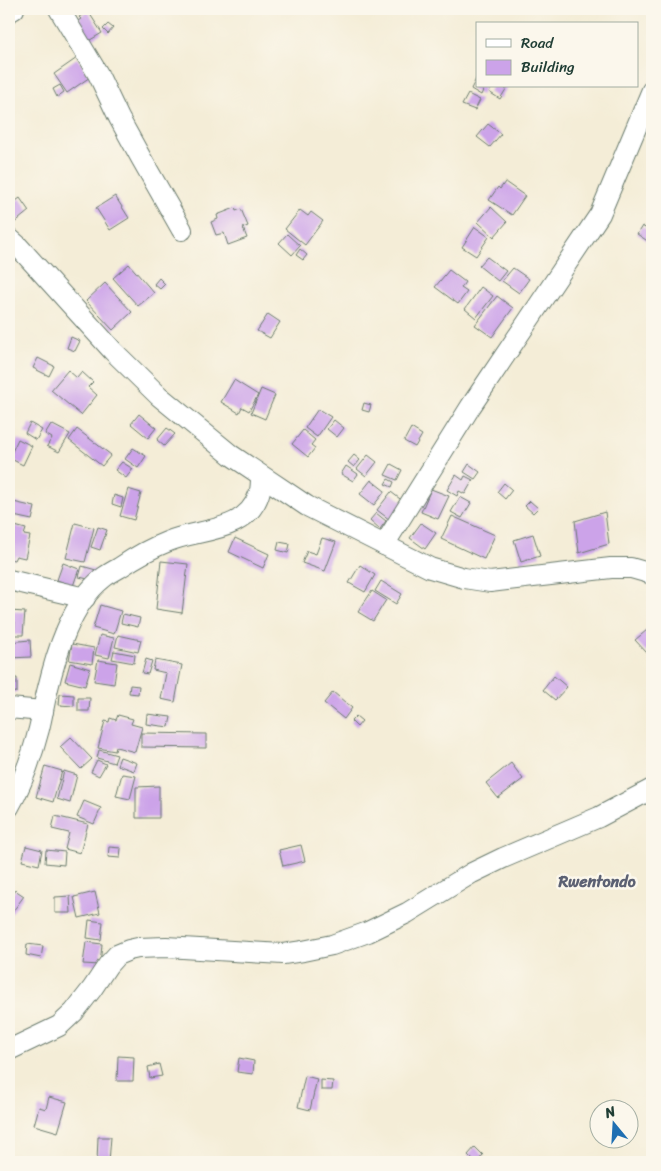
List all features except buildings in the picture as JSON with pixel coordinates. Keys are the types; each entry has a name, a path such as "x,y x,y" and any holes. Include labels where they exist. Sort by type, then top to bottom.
{"street":[{"path":"9,12 14,9"},
{"path":"59,9 98,74 129,137 182,230"},
{"path":"384,545 472,406 600,214 652,90"},
{"path":"9,238 113,351 159,396 231,456 307,506 430,568 464,578 490,582 611,568 631,568 652,574"},
{"path":"9,807 29,766 40,728 46,693 60,646 77,609 85,598 102,579 142,553 170,540 214,530 236,522 252,510 260,493 261,476"},
{"path":"9,580 85,598"},
{"path":"9,708 43,711"},
{"path":"9,1050 59,1026 74,1012 117,955 129,950 166,947 282,954 332,945 368,932 407,913 472,873 599,817 652,788"}],"district":[{"name":"Rwentondo","path":"597,881"}]}
